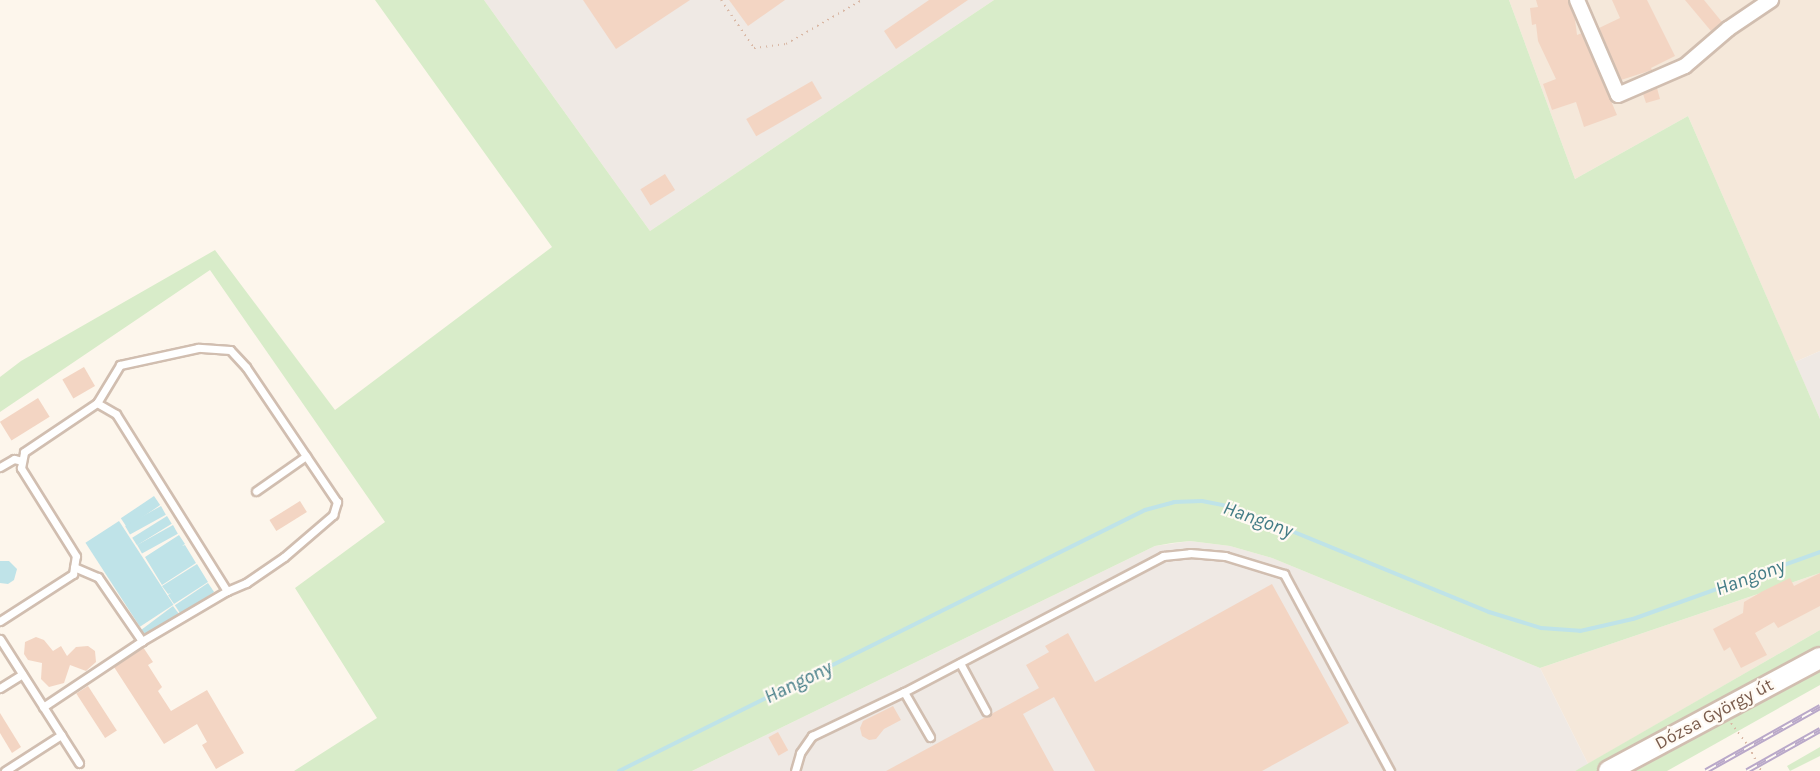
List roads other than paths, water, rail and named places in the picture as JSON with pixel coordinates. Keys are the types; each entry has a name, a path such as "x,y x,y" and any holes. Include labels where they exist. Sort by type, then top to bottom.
{"main road":[{"name":"Dózsa György út","path":"1609,771 1820,657"}],"street":[{"path":"1577,0 1621,101 1685,66 1728,29 1771,0"}],"lane":[{"path":"0,621 73,574 76,556 21,468 24,452 97,403 120,365 198,348 230,350 246,368 337,501 333,515 284,557 246,583 227,591 141,640 43,707"},
{"path":"97,403 116,414 227,591"},
{"path":"256,491 306,456"},
{"path":"0,467 14,459 22,461"},
{"path":"795,771 800,753 812,736 904,692 1163,556 1190,552 1225,556 1284,574 1390,771"},
{"path":"74,567 98,577 141,640"},
{"path":"0,639 79,763"},
{"path":"960,663 986,711"},
{"path":"0,688 22,674"},
{"path":"904,692 930,737"},
{"path":"5,771 61,735"}],"water":[{"path":"154,496 160,505 127,527 121,518"},
{"path":"161,506 166,515 130,535 125,526"},
{"path":"167,516 172,524 137,545 132,538"},
{"path":"119,521 173,605 140,627 85,543"},
{"path":"173,525 178,534 142,554 137,545"},
{"path":"179,535 185,544 182,546 185,545 196,563 162,585 145,557"},
{"path":"0,561 9,561 17,569 14,580 8,584 0,583"},
{"path":"197,564 208,582 174,604 168,595 171,593 168,594 162,586"},
{"path":"208,583 214,592 181,614 175,605"},
{"path":"173,606 179,614 147,638 141,630"}],"waterway":[{"name":"Hangony","path":"619,771 1145,510 1174,502 1202,501 1233,507 1489,612 1541,628 1580,631 1633,619 1820,552"}],"railway":[{"path":"1706,771 1820,707"},
{"path":"1747,771 1820,730"}]}
